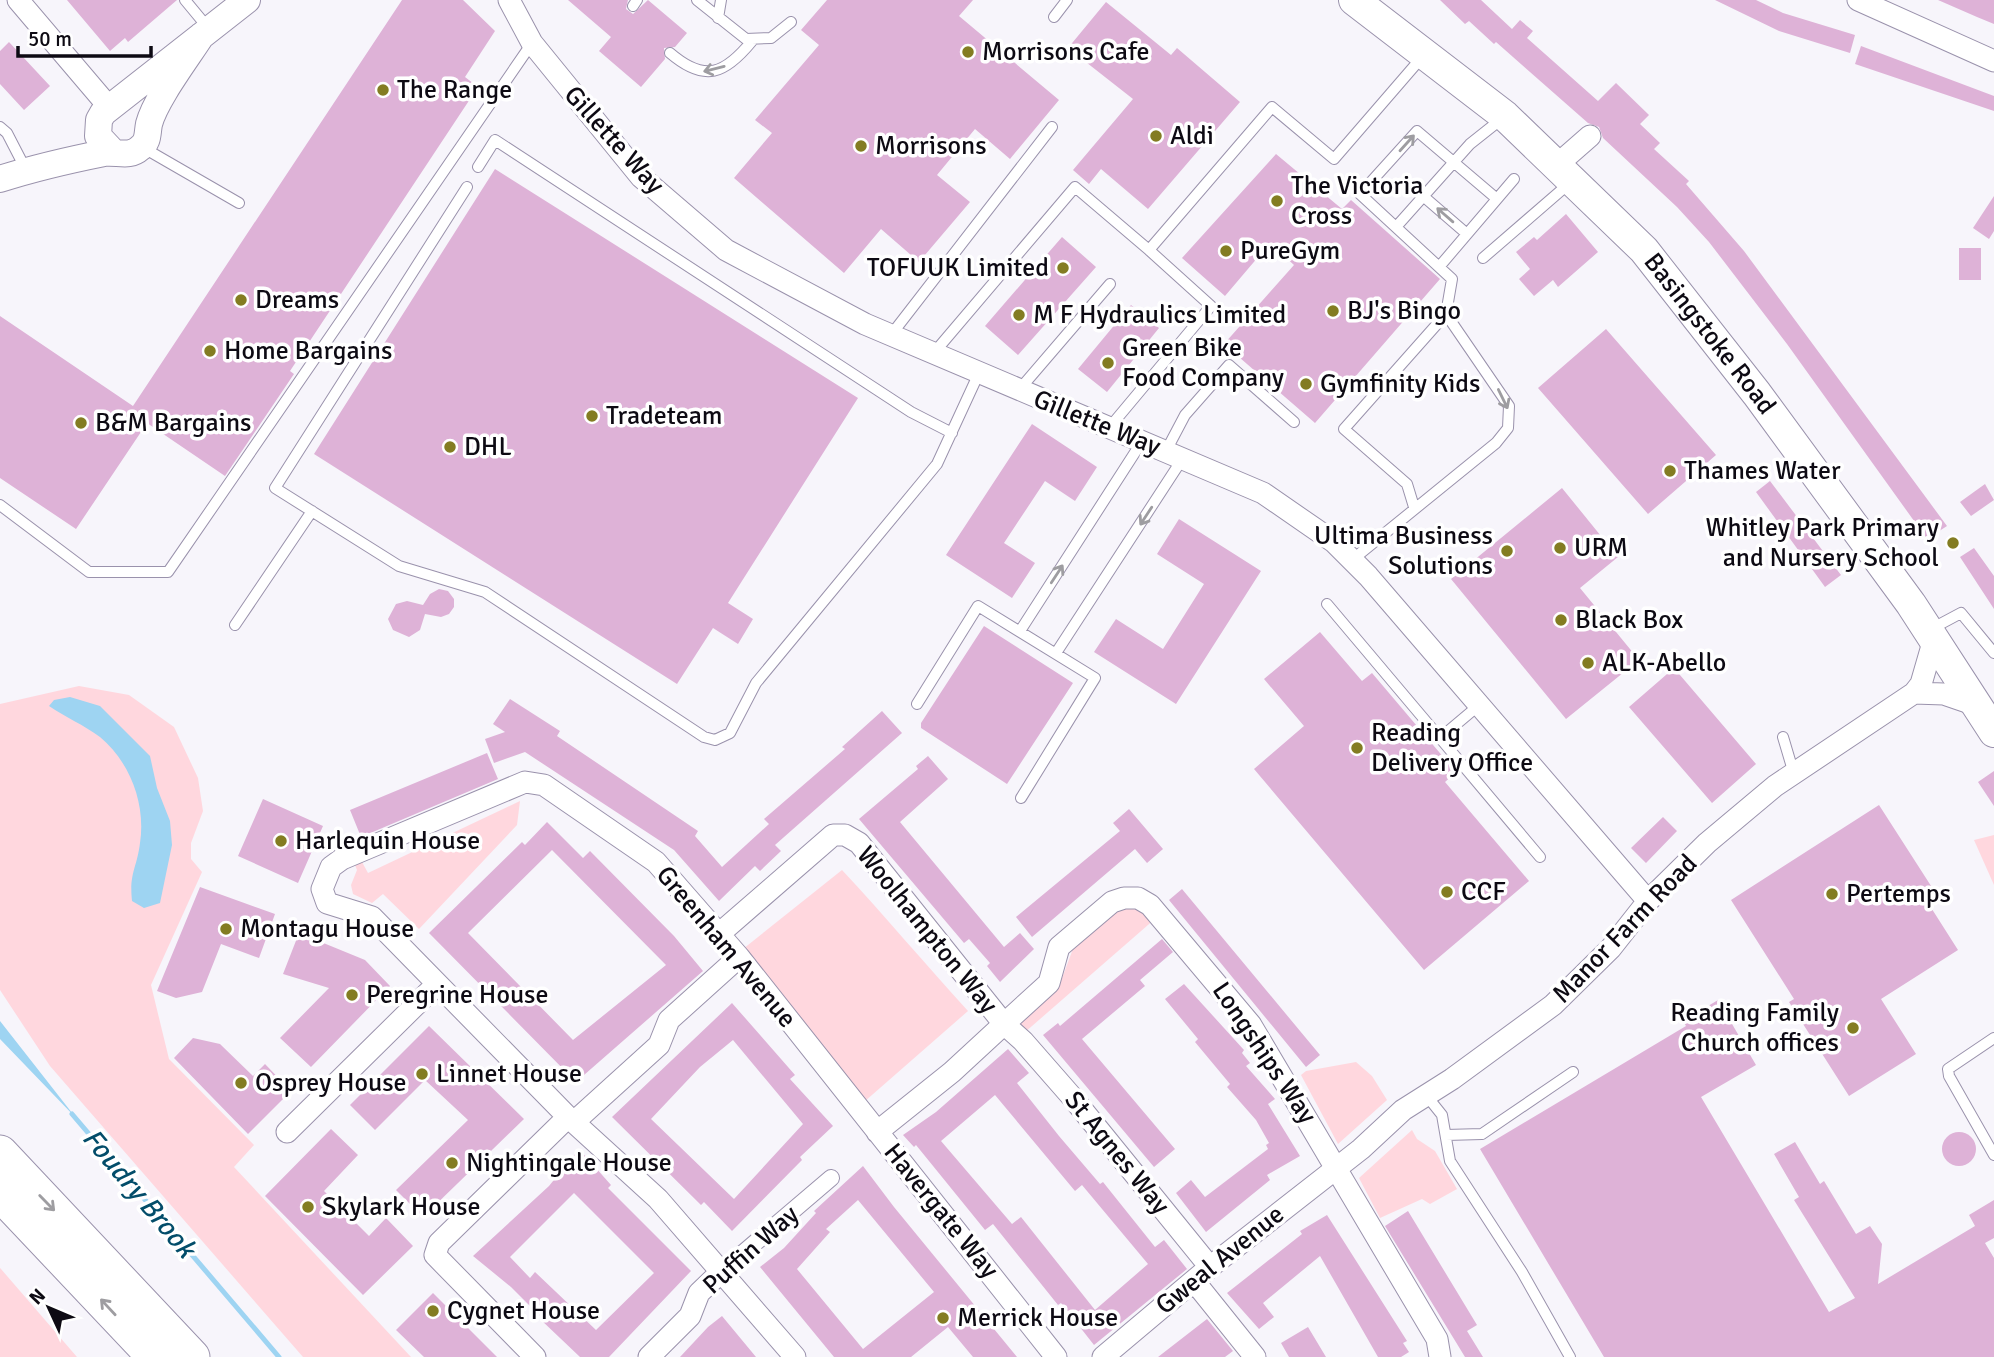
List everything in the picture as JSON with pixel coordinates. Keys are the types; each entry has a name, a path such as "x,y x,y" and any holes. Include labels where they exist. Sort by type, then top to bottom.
{"highway":[{"path":"0,1153 192,1357"},
{"path":"0,1193 155,1357"}],"main road":[{"name":"Basingstoke Road","path":"1354,0 1505,116 1644,250 1706,327 1932,635 1994,732"}],"street":[{"path":"18,0 109,113"},
{"path":"7,172 109,113 247,0"},
{"name":"Gillette Way","path":"509,0 532,43 641,177 726,250 891,335 1109,429 1143,440 1263,494 1334,542 1648,901"},
{"path":"1858,0 1994,61"},
{"path":"7,172 113,152 128,154 146,135 205,32"},
{"path":"109,113 135,105 147,117 146,135"},
{"path":"109,113 102,143 113,152"},
{"path":"1566,172 1590,136"},
{"path":"1914,693 1922,684 1932,635"},
{"path":"1914,693 1944,694 1979,706"},
{"name":"Manor Farm Road","path":"1337,1165 1361,1149 1403,1110 1553,1005 1611,948 1648,901 1707,843 1794,774 1914,693"},
{"name":"Greenham Avenue","path":"437,984 372,917 327,903 321,890 324,879 331,867 342,859 525,782 544,785 656,862 739,957 877,1132"},
{"name":"Woolhampton Way","path":"719,934 833,835 845,835 859,843 1004,1024"},
{"name":"Longships Way","path":"1004,1024 1049,983 1059,947 1112,902 1138,898 1165,919 1251,1025 1337,1165 1437,1339 1440,1357"},
{"path":"535,1357 435,1255 439,1243 571,1119 659,1045 669,1020 739,957"},
{"path":"287,1132 437,984 571,1119 658,1199 795,1357"},
{"path":"877,1132 952,1072 1004,1024"},
{"name":"St Agnes Way","path":"1004,1024 1023,1041 1202,1274 1255,1357"},
{"name":"Havergate Way","path":"877,1132 1056,1357"},
{"name":"Gweal Avenue","path":"1103,1357 1337,1165"},
{"name":"Puffin Way","path":"649,1357 690,1316 699,1293 831,1178"}],"lane":[{"path":"185,0 205,32"},
{"path":"696,0 741,36 752,41 771,38 791,22"},
{"path":"718,18 721,0"},
{"path":"1054,17 1067,0"},
{"path":"670,53 685,65 706,73 734,63 752,41"},
{"path":"0,505 89,572 168,572 532,43"},
{"path":"1149,250 1272,107 1334,159 1425,54"},
{"path":"1396,226 1470,144 1505,116"},
{"path":"0,127 8,133 7,172"},
{"path":"891,335 1052,127"},
{"path":"1415,507 1407,484 1344,429 1446,314 1452,279 1360,194 1417,131 1497,199"},
{"path":"146,135 239,203"},
{"path":"478,167 495,139 911,412 952,433"},
{"path":"1483,258 1566,172"},
{"path":"1439,267 1514,179"},
{"path":"467,187 275,488 399,566 485,592 704,737 715,740 730,733 756,683 937,464 979,373"},
{"path":"933,354 1075,187 1211,306 1109,429"},
{"path":"1423,196 1467,234"},
{"path":"1019,390 1110,284"},
{"path":"1352,560 1496,443 1508,429 1508,406 1446,314"},
{"path":"1056,653 1174,454 1185,415 1229,365 1294,422"},
{"path":"1020,631 1143,440"},
{"path":"235,625 312,511"},
{"path":"1327,604 1540,857"},
{"path":"917,704 978,606 1095,678 1021,798"},
{"path":"1932,635 1961,613 1994,653"},
{"path":"1440,738 1478,706"},
{"path":"1783,737 1794,774"},
{"path":"1994,1038 1948,1069 1949,1076 1994,1154"},
{"path":"1446,1135 1482,1134 1573,1072"},
{"path":"1426,1095 1442,1115 1450,1161 1522,1272 1570,1357"}],"shaded area":[{"path":"79,686 129,695 174,727 198,778 203,811 191,843 191,859 202,872 151,985 169,1059 254,1145 234,1167 411,1357 303,1357 50,1066 0,990 0,704"},
{"path":"520,801 517,825 419,929 383,894 372,903 353,894 351,885 357,870 355,865 362,862 368,873"},
{"path":"1994,835 1994,885 1974,840"},
{"path":"842,870 968,1011 864,1102 743,949"},
{"path":"1123,905 1144,905 1156,918 1024,1033 1019,1026 1021,1018 1061,981 1074,946"},
{"path":"1356,1062 1372,1076 1387,1100 1338,1144 1301,1075 1306,1071"},
{"path":"1412,1130 1417,1139 1435,1151 1457,1189 1430,1204 1422,1199 1380,1218 1359,1178"},
{"path":"1,1269 77,1357 0,1357"}],"water":[{"path":"70,697 100,706 150,756 157,788 170,821 172,845 160,903 144,908 132,901 141,828 134,785 111,747 94,733 49,706 54,700"},
{"path":"0,1021 76,1118 0,1039"}],"building":[{"path":"67,0 177,0 128,42 125,38 110,51"},
{"path":"402,0 463,0 495,31 465,77 478,87 290,371 294,374 225,476 147,423 76,529 0,478 0,316 133,406"},
{"path":"568,0 628,0 626,9 633,14 648,0 687,33 675,47 664,48 665,59 641,87 599,51 611,37"},
{"name":"Morrisons","path":"827,0 973,0 959,16 1059,100 1010,159 975,129 937,175 970,202 919,262 881,229 844,273 734,178 772,133 755,120 819,45 801,30"},
{"path":"1440,0 1481,0 1512,29 1520,20 1533,31 1527,38 1598,101 1616,83 1649,115 1640,124 1660,143 1654,149 1689,181 1686,184 1744,251 1947,526 1927,539 1787,344 1709,242 1677,207 1603,138 1599,127 1588,123 1496,42 1494,44 1469,21 1465,24"},
{"path":"1715,0 1756,0 1783,13 1855,35 1850,53 1779,31"},
{"path":"1938,0 1994,0 1994,24 1977,17"},
{"name":"Aldi","path":"1106,2 1171,55 1177,48 1240,102 1148,209 1101,169 1089,184 1073,170 1133,99 1068,48"},
{"path":"9,42 50,86 24,110 0,84 0,51"},
{"path":"1861,46 1994,96 1994,111 1855,64"},
{"name":"BJ's Bingo","path":"1276,154 1342,209 1351,200 1440,279 1315,423 1224,344 1294,265 1270,243 1225,296 1182,258"},
{"name":"Tradeteam","path":"495,169 858,398 728,603 753,619 738,644 713,628 677,684 314,454"},
{"path":"1994,196 1994,231 1989,239 1973,228"},
{"path":"1566,214 1598,252 1558,287 1553,280 1534,296 1519,279 1530,269 1516,252 1534,237 1537,240"},
{"path":"1062,237 1096,267 1018,355 985,326"},
{"path":"1959,248 1981,248 1981,280 1959,280"},
{"path":"1131,305 1159,328 1107,392 1078,369"},
{"path":"1606,329 1716,455 1648,514 1538,388"},
{"path":"1032,424 1097,467 1075,501 1045,481 1004,543 1035,563 1012,598 946,555"},
{"path":"1770,481 1841,575 1825,587 1756,492"},
{"path":"1985,484 1994,500 1971,516 1960,502"},
{"path":"1562,488 1618,557 1580,588 1639,660 1566,719 1451,579"},
{"path":"1179,519 1261,571 1176,704 1094,652 1116,619 1163,649 1204,584 1157,554"},
{"path":"1974,548 1994,576 1994,609 1960,557"},
{"path":"439,589 448,591 454,599 454,607 449,614 441,617 425,614 420,630 409,637 393,630 388,619 396,604 407,601 423,605 430,594"},
{"path":"984,626 1073,683 1007,784 921,728 921,723"},
{"path":"1320,632 1362,681 1372,673 1456,772 1445,782 1529,881 1424,970 1254,769 1304,726 1264,679"},
{"path":"1674,668 1756,764 1712,803 1629,707"},
{"path":"510,699 560,731 557,736 698,831 695,836 722,867 769,824 764,819 845,749 842,747 882,711 902,733 775,845 781,851 760,871 755,866 719,901 674,850 525,752 494,763 485,739 505,732 493,724"},
{"path":"487,753 498,779 361,837 350,810"},
{"path":"928,756 948,779 900,822 1004,947 1020,933 1034,949 1000,982 987,966 990,963 969,939 964,943 859,819 918,769 916,766"},
{"path":"1994,771 1994,806 1978,782"},
{"name":"Harlequin House","path":"263,799 323,826 298,883 238,856"},
{"path":"1879,805 1933,889 1923,895 1958,950 1881,999 1916,1054 1849,1096 1789,1002 1794,999 1731,900"},
{"path":"1129,809 1163,849 1147,863 1135,849 1032,937 1016,917 1120,831 1113,823"},
{"path":"1663,817 1677,831 1646,863 1631,848"},
{"path":"547,822 583,858 590,851 674,936 703,971 576,1082 429,933 522,842 525,845","holes":["552,850 666,965 573,1040 468,933"]},
{"name":"Montagu House","path":"200,887 275,914 259,958 221,944 202,992 176,998 157,991"},
{"path":"1182,889 1320,1055 1306,1067 1169,900"},
{"name":"Peregrine House","path":"299,933 365,960 390,986 311,1067 280,1038 329,988 283,974"},
{"path":"1162,939 1173,952 1140,980 1145,986 1082,1039 1175,1149 1154,1167 1043,1035 1058,1023 1060,1026"},
{"path":"1184,984 1244,1050 1242,1053 1250,1063 1246,1066 1275,1099 1268,1104 1300,1156 1267,1175 1270,1180 1206,1232 1176,1193 1191,1180 1205,1197 1268,1149 1266,1145 1269,1143 1256,1120 1227,1087 1230,1084 1195,1042 1198,1039 1165,999"},
{"path":"1718,1000 1756,1065 1701,1097 1829,1312 1855,1298 1794,1200 1799,1197 1774,1154 1795,1142 1820,1184 1824,1181 1856,1234 1870,1226 1882,1244 1878,1284 1975,1226 1969,1215 1994,1200 1994,1238 1985,1243 1994,1258 1994,1357 1604,1357 1480,1149 1686,1026 1683,1021"},
{"path":"732,1003 795,1075 790,1079 833,1126 800,1157 802,1160 732,1231 704,1202 701,1205 612,1117","holes":["733,1040 803,1124 734,1199 651,1119 700,1067"]},
{"path":"429,1026 524,1119 423,1217 396,1190 468,1120 425,1080 375,1130 350,1105"},
{"name":"Osprey House","path":"193,1038 220,1044 253,1076 265,1064 291,1091 248,1134 174,1058"},
{"path":"1008,1049 1029,1073 1017,1083 1059,1136 1100,1184 1103,1182 1155,1247 1164,1240 1187,1269 1094,1345 993,1224 985,1230 916,1145 914,1147 903,1135 936,1112","holes":["995,1095 1075,1191 1082,1185 1148,1264 1095,1310 1021,1217 1012,1224 941,1141"]},
{"name":"Skylark House","path":"331,1129 358,1155 324,1191 369,1236 386,1218 413,1246 363,1295 265,1196"},
{"path":"1959,1132 1971,1137 1976,1149 1971,1161 1959,1166 1947,1161 1942,1149 1947,1137"},
{"path":"579,1149 611,1185 608,1188 691,1271 609,1357 580,1357 511,1287 473,1256 549,1186","holes":["574,1193 654,1273 596,1330 535,1272 530,1278 510,1257"]},
{"path":"863,1166 1017,1357 973,1357 948,1327 911,1357 834,1357 760,1267 784,1248 816,1213 814,1211","holes":["858,1200 934,1292 863,1349 797,1269 830,1232 826,1229"]},
{"path":"1408,1211 1477,1325 1467,1331 1483,1357 1465,1357 1385,1226"},
{"path":"1327,1215 1407,1341 1403,1343 1409,1352 1401,1357 1378,1357 1320,1256 1263,1303 1274,1317 1259,1329 1227,1293 1302,1234 1300,1231"},
{"name":"Cygnet House","path":"433,1293 497,1357 424,1357 396,1330"},
{"path":"722,1316 756,1357 680,1357 708,1327"},
{"path":"1207,1319 1233,1351 1225,1357 1158,1357"},
{"path":"1308,1327 1326,1357 1289,1357 1281,1343"}],"waterway":[{"name":"Foudry Brook","path":"72,1114 279,1357"}],"place":[{"name":"Morrisons Cafe","path":"968,52"},
{"name":"The Range","path":"383,90"},
{"name":"Aldi","path":"1156,136"},
{"name":"Morrisons","path":"861,146"},
{"name":"The Victoria Cross","path":"1277,201"},
{"name":"PureGym","path":"1226,251"},
{"name":"TOFUUK Limited","path":"1063,268"},
{"name":"Dreams","path":"241,300"},
{"name":"BJ's Bingo","path":"1333,311"},
{"name":"M F Hydraulics Limited","path":"1019,315"},
{"name":"Home Bargains","path":"210,351"},
{"name":"Green Bike Food Company","path":"1108,363"},
{"name":"Gymfinity Kids","path":"1306,384"},
{"name":"Tradeteam","path":"592,416"},
{"name":"B&M Bargains","path":"81,423"},
{"name":"DHL","path":"450,447"},
{"name":"Thames Water","path":"1670,471"},
{"name":"Whitley Park Primary and Nursery School","path":"1953,543"},
{"name":"URM","path":"1560,548"},
{"name":"Ultima Business Solutions","path":"1507,551"},
{"name":"Black Box","path":"1561,620"},
{"name":"ALK-Abello","path":"1588,663"},
{"name":"Reading Delivery Office","path":"1357,748"},
{"name":"Harlequin House","path":"281,841"},
{"name":"CCF","path":"1447,892"},
{"name":"Pertemps","path":"1832,894"},
{"name":"Montagu House","path":"226,929"},
{"name":"Peregrine House","path":"352,995"},
{"name":"Reading Family Church offices","path":"1853,1028"},
{"name":"Linnet House","path":"422,1074"},
{"name":"Osprey House","path":"241,1083"},
{"name":"Nightingale House","path":"452,1163"},
{"name":"Skylark House","path":"308,1207"},
{"name":"Cygnet House","path":"433,1311"},
{"name":"Merrick House","path":"943,1318"}]}
